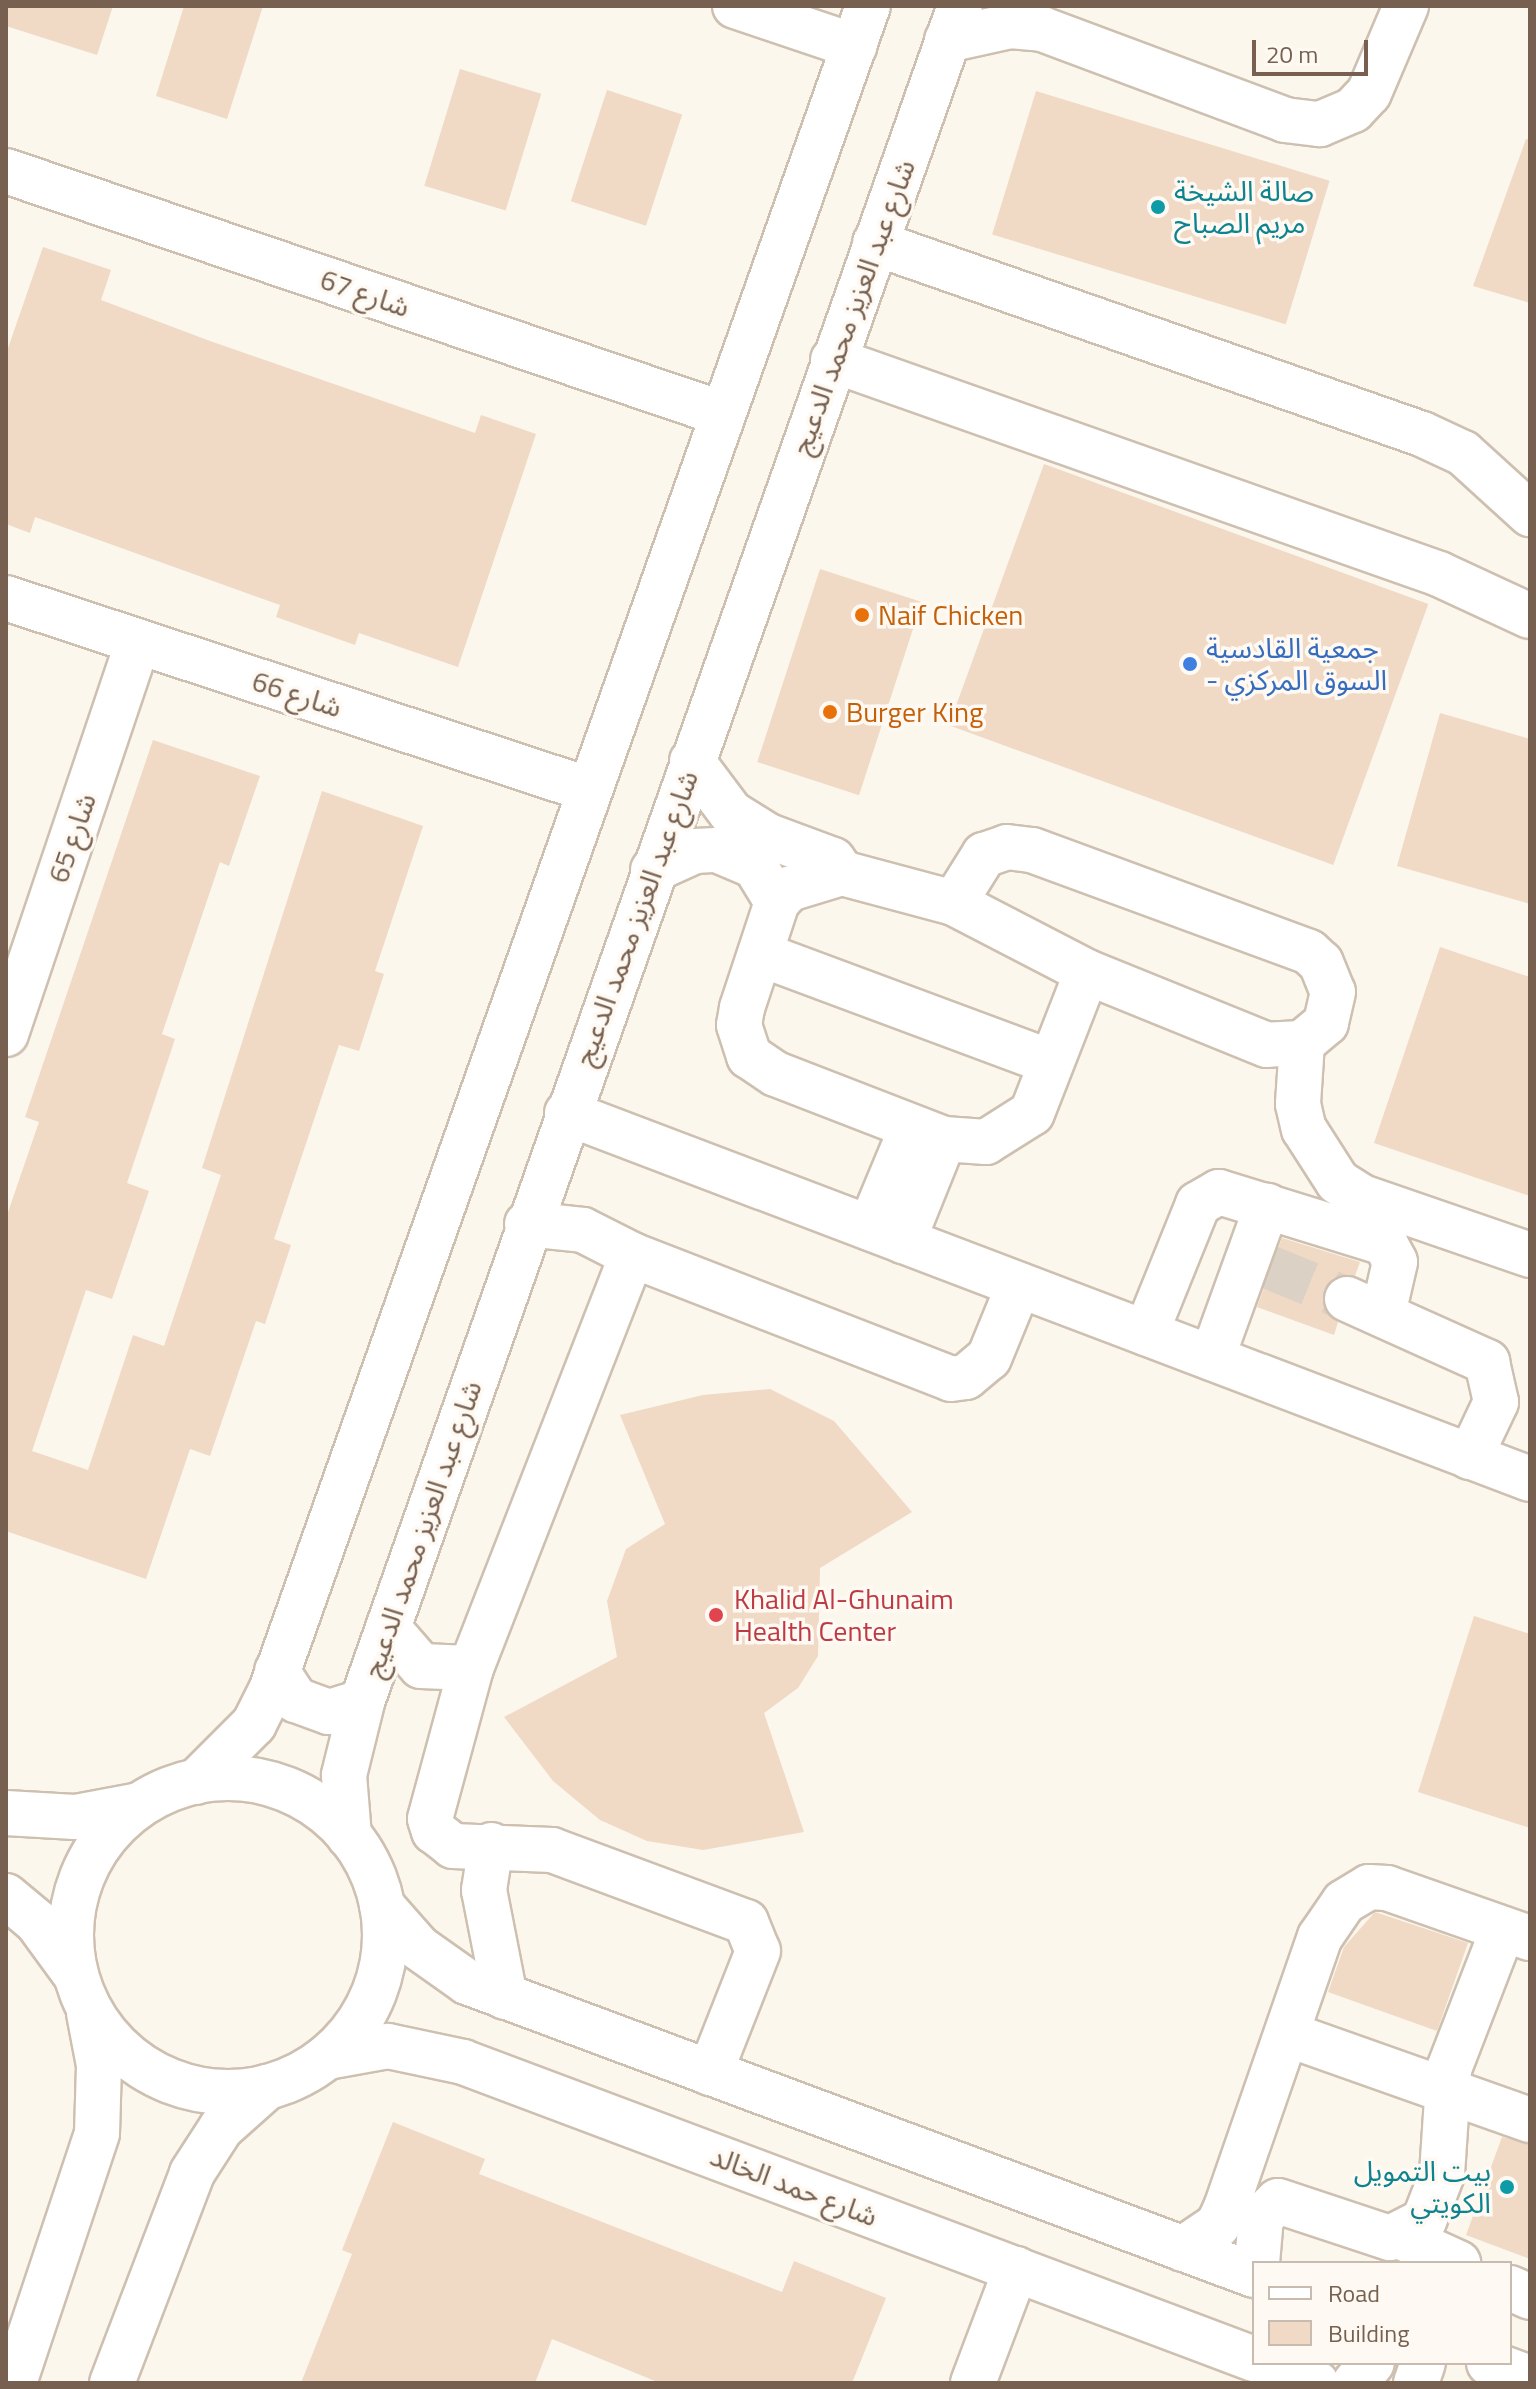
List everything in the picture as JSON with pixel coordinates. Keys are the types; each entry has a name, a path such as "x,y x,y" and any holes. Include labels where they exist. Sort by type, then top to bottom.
{"street":[{"path":"196,1782 254,1724 277,1671 587,789 861,26 735,6"},
{"path":"954,23 1010,26 1055,19 1285,120 1320,124 1346,114 1369,93 1406,6"},
{"name":"شارع عبد العزيز محمد الدعيج","path":"349,1836 344,1775 362,1702 527,1224 954,23"},
{"name":"شارع 67","path":"6,171 723,414"},
{"path":"875,243 1422,434 1463,453 1530,514"},
{"path":"833,360 1439,574 1530,616"},
{"name":"شارع 66","path":"6,598 587,789"},
{"name":"شارع 65","path":"6,1034 138,642"},
{"path":"692,761 731,813 768,836 833,860 842,873"},
{"path":"954,903 984,855 1007,847 1032,850 1309,952 1321,963 1333,992 1326,1023 1302,1043 1267,1045 1087,972 954,903 842,873 806,880 777,902 739,1025 749,1056 776,1074 928,1133 972,1144 1012,1132 1032,1113 1087,972"},
{"path":"653,870 695,851 717,850 755,866 777,902"},
{"path":"760,954 1051,1062"},
{"path":"1302,1043 1298,1104 1304,1129 1338,1182 1362,1197 1530,1255"},
{"path":"567,1113 1530,1479"},
{"path":"886,1234 928,1133"},
{"path":"1146,1333 1203,1197 1219,1192 1385,1243 1395,1262 1365,1306 1487,1362 1496,1402 1470,1457"},
{"path":"1212,1358 1259,1262 1267,1206"},
{"path":"527,1224 583,1230 632,1255 951,1379 966,1377 989,1358 1019,1285"},
{"path":"632,1255 471,1668 430,1819 434,1831 453,1846 491,1845 552,1850 746,1922 758,1951 710,2073"},
{"path":"388,1628 421,1666 471,1668"},
{"path":"277,1671 296,1700 329,1712 362,1702"},
{"path":"6,1813 75,1817 139,1805 196,1782 238,1778 280,1787 318,1807 349,1836 370,1868 382,1906 384,1954 371,2000 327,2057 267,2087 221,2128 192,2173 112,2383"},
{"path":"6,2380 14,2383 97,2133 99,2065 81,1988 72,1922 86,1868 100,1844 139,1805"},
{"path":"491,1845 484,1890 505,1997"},
{"path":"1183,2249 1218,2225 1226,2208 1320,1937 1356,1892 1387,1888 1516,1933 1445,2090 1442,2174 1424,2221 1401,2237"},
{"path":"6,1896 37,1922 116,2045 160,2077 213,2091 267,2087"},
{"path":"382,1906 450,1973 505,1997 1252,2274"},
{"path":"1287,2034 1530,2120"},
{"name":"شارع حمد الخالد","path":"327,2057 388,2046 463,2062 1252,2358"},
{"path":"1257,2261 1261,2217 1278,2201 1384,2237 1401,2237 1454,2261"},
{"path":"973,2383 1016,2269"},
{"path":"1268,2365 1316,2383"},
{"path":"1355,2383 1370,2365"},
{"path":"1494,2365 1530,2378"}],"building":[{"path":"6,6 113,6 97,55 6,26"},
{"path":"184,6 263,6 227,119 156,96"},
{"path":"460,69 541,94 506,211 424,186"},
{"path":"607,90 682,114 646,226 571,201"},
{"name":"صالة الشيخة مريم الصباح","path":"1036,91 1330,181 1286,324 992,234"},
{"path":"1526,139 1530,140 1530,303 1473,286"},
{"path":"43,247 111,270 101,300 475,433 481,415 536,434 458,667 359,633 355,645 276,617 280,605 35,517 30,533 6,524 6,354"},
{"name":"جمعية القادسية - السوق المركزي","path":"1044,464 1428,604 1333,865 949,725"},
{"name":"Burger King","path":"820,569 922,602 859,795 757,762"},
{"path":"1440,713 1530,739 1530,904 1397,866"},
{"path":"153,740 260,776 229,866 220,862 162,1034 175,1039 127,1183 149,1191 112,1299 86,1290 32,1451 88,1470 133,1335 164,1346 221,1175 202,1168 322,791 423,826 375,971 384,974 359,1051 339,1045 274,1239 291,1245 265,1324 256,1321 210,1456 190,1449 146,1579 6,1531 6,1218 39,1122 25,1117"},
{"path":"1440,947 1530,977 1530,1196 1374,1143"},
{"path":"1282,1238 1360,1262 1355,1276 1333,1278 1324,1290 1326,1313 1338,1322 1334,1335 1257,1307"},
{"name":"Khalid Al-Ghunaim Health Center","path":"770,1389 834,1421 912,1512 820,1568 818,1656 798,1688 764,1713 804,1832 703,1850 647,1841 600,1820 553,1781 504,1717 617,1657 607,1601 626,1549 665,1524 620,1415 703,1395"},
{"path":"1474,1616 1530,1634 1530,1828 1418,1792"},
{"path":"1375,1912 1468,1943 1437,2031 1328,1992 1344,1947"},
{"path":"393,2122 485,2159 479,2174 782,2292 794,2261 886,2298 852,2383 660,2383 552,2339 535,2383 301,2383 352,2254 342,2250"},
{"name":"بيت التمويل الكويتي","path":"1502,2137 1530,2144 1530,2259 1466,2235"}],"tunnel":[{"path":"1269,1267 1347,1299"}],"place":[{"name":"صالة الشيخة مريم الصباح","path":"1158,207"},
{"name":"Naif Chicken","path":"862,615"},
{"name":"جمعية القادسية - السوق المركزي","path":"1190,664"},
{"name":"Burger King","path":"830,712"},
{"name":"Khalid Al-Ghunaim Health Center","path":"716,1615"},
{"name":"بيت التمويل الكويتي","path":"1507,2187"}]}
